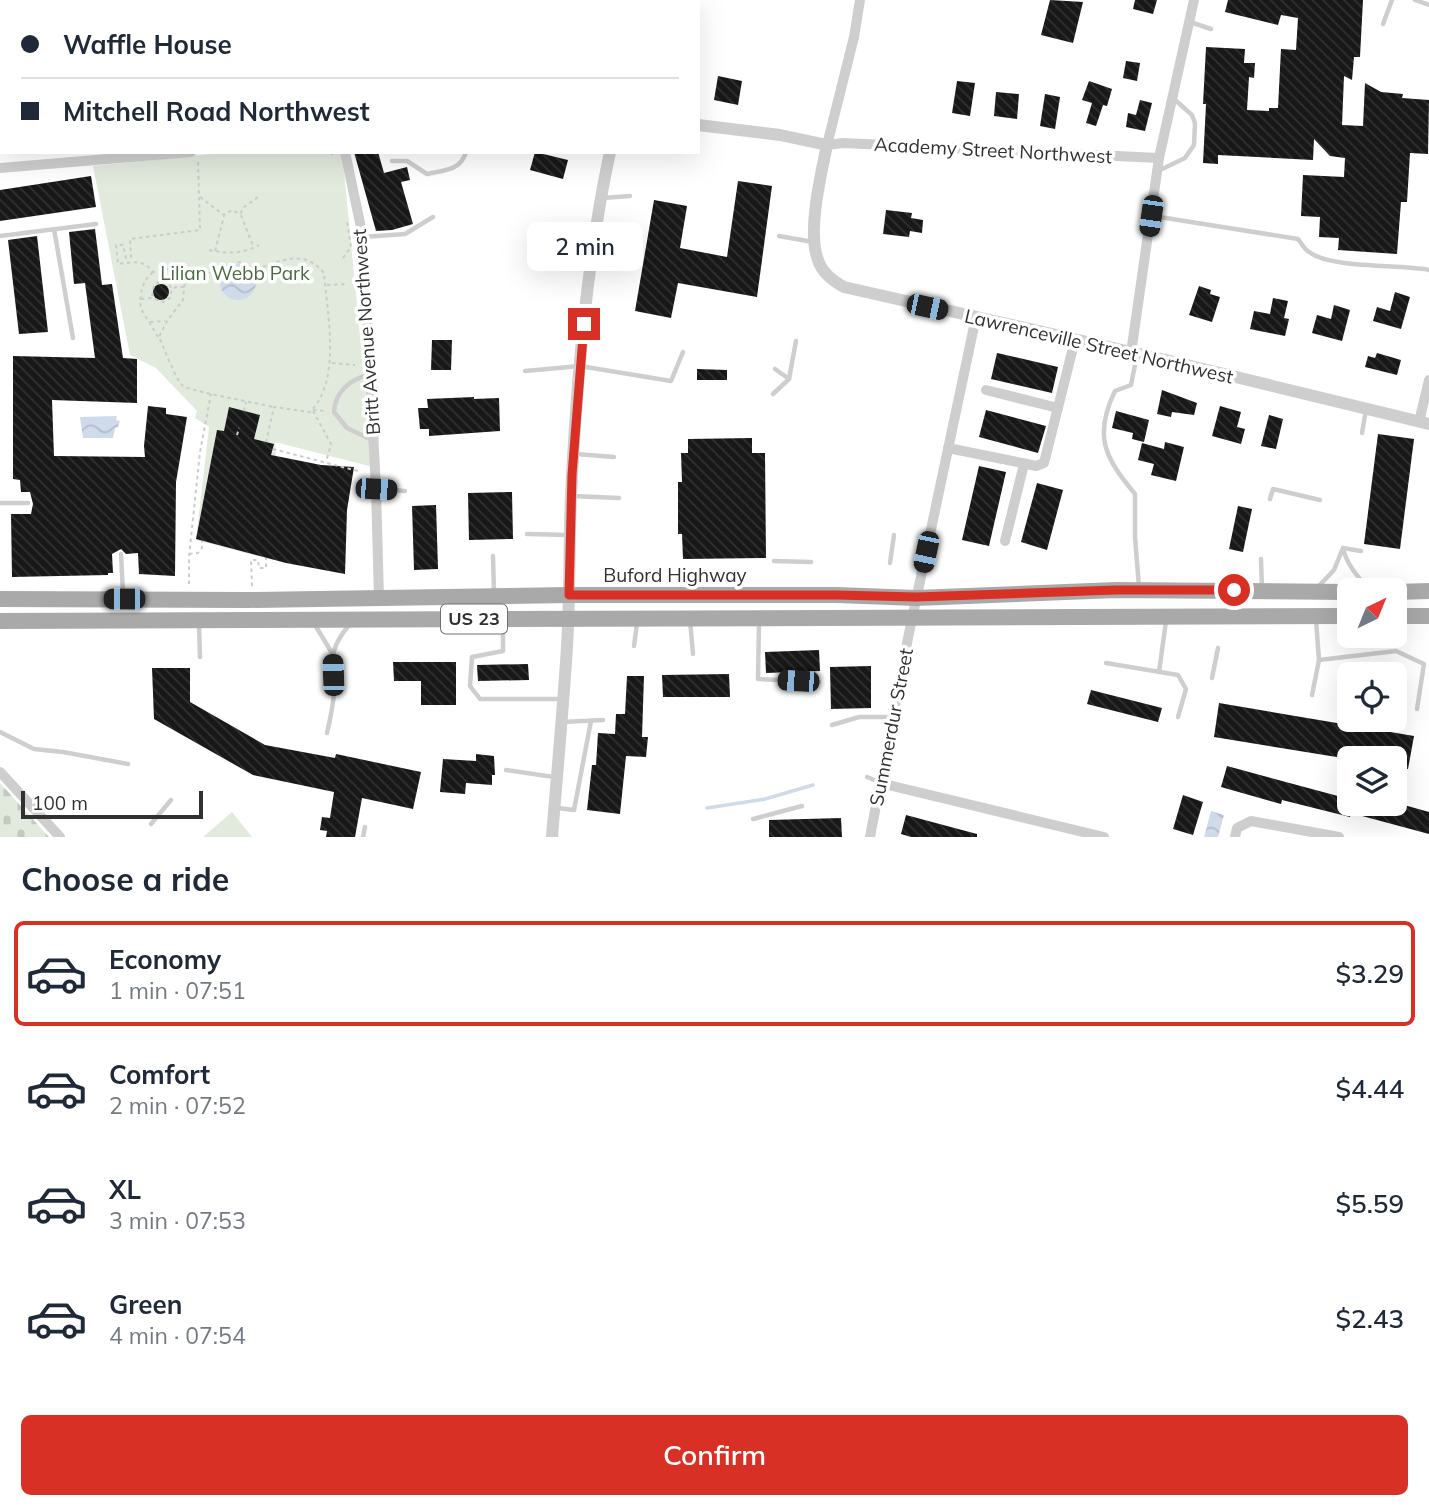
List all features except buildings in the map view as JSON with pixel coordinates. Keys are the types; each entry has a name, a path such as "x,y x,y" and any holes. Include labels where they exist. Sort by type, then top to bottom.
{"main road":[{"name":"Buford Highway","path":"0,599 569,595 916,597 1140,591 1337,592"},
{"path":"1407,592 1429,591"},
{"name":"US 23","path":"0,621 1337,616"},
{"path":"1407,616 1429,616"}],"street":[{"path":"700,125 780,135 827,145 854,37 860,0"},
{"path":"1135,354 1159,158 1194,0"},
{"name":"Academy Street Northwest","path":"827,145 1159,158"},
{"name":"Lawrenceville Street Northwest","path":"827,145 820,181 814,242 820,266 828,276 844,287 1424,423"},
{"path":"0,168 86,156 138,154"},
{"name":"Britt Avenue Northwest","path":"345,154 363,237 379,598"},
{"path":"552,837 568,618 571,496 580,366 588,282 600,198 610,154"},
{"name":"Summerdur Street","path":"870,837 916,597 976,317"},
{"path":"948,448 1039,465 1046,458 1075,341"},
{"path":"1424,423 1429,380"},
{"path":"986,390 1058,408"},
{"path":"1005,541 1024,464"},
{"path":"0,772 60,837"},
{"path":"880,783 1104,837"},
{"path":"1235,837 1237,828 1251,821 1339,837"}],"lane":[{"path":"1383,24 1392,0"},
{"path":"1415,0 1429,5"},
{"path":"1189,22 1212,29"},
{"path":"1157,172 1185,158 1194,145 1195,123 1192,115 1172,98"},
{"path":"392,161 407,161 427,174 454,168 463,162 465,154"},
{"path":"600,198 631,196"},
{"path":"1151,216 1298,239 1307,251 1319,258 1362,265 1429,270"},
{"path":"363,237 405,234 433,217"},
{"path":"0,236 96,223"},
{"path":"54,229 73,338"},
{"path":"779,236 814,242"},
{"path":"773,394 789,379 796,341"},
{"path":"525,371 580,366 671,381 682,352"},
{"path":"1135,354 1131,385 1115,391 1105,412 1104,442 1115,470 1135,494 1135,537 1140,591"},
{"path":"775,369 789,379"},
{"path":"370,375 356,378 345,386 334,402 334,412 347,428 374,441"},
{"path":"1362,433 1366,410"},
{"path":"574,454 614,457"},
{"path":"376,489 405,491"},
{"path":"1270,499 1273,489 1320,500"},
{"path":"571,496 619,498"},
{"path":"0,503 28,503"},
{"path":"527,534 570,535"},
{"path":"890,563 894,536"},
{"path":"1343,548 1361,551"},
{"path":"1343,548 1345,556 1360,578"},
{"path":"1314,592 1334,570 1343,548"},
{"path":"121,554 124,599"},
{"path":"493,556 493,596"},
{"path":"1261,559 1262,590"},
{"path":"774,561 811,562"},
{"path":"1159,672 1167,615"},
{"path":"1312,695 1319,660 1316,616"},
{"path":"759,617 758,679 819,682"},
{"path":"503,618 503,651 472,657 470,686 480,698 563,699"},
{"path":"634,646 637,618"},
{"path":"690,618 693,654"},
{"path":"199,620 200,657"},
{"path":"311,620 332,654"},
{"path":"327,733 334,696 332,654 339,637 353,621"},
{"path":"1212,678 1218,648"},
{"path":"1319,660 1396,651 1424,664 1418,709"},
{"path":"1106,663 1178,675 1186,690 1178,717"},
{"path":"832,724 859,717 892,717"},
{"path":"561,722 603,720"},
{"path":"554,808 574,810 591,721"},
{"path":"0,732 34,749 128,764"},
{"path":"506,770 556,778"},
{"path":"867,777 880,783"},
{"path":"151,824 171,800"},
{"path":"753,819 802,807"},
{"path":"363,837 365,827"}],"path":[{"path":"332,154 338,162"},
{"path":"153,272 148,264 140,261 118,264 116,245 123,244 125,258 131,257 130,239 200,230 198,162"},
{"path":"240,214 244,207 261,195"},
{"path":"200,197 224,215"},
{"path":"215,251 224,215 232,210 240,214 253,248"},
{"path":"343,258 352,247 346,211"},
{"path":"209,250 241,252 259,244"},
{"path":"312,410 326,386 330,363 324,273 317,265 300,258 287,259 255,270 243,262 235,262 225,266 218,274 173,268 153,272 147,277 142,287 141,309 159,337 182,386 192,391 274,407 310,412 326,411"},
{"path":"159,337 183,300 186,269"},
{"path":"140,299 166,301 170,298 172,289 169,284 159,282 154,285 152,298"},
{"path":"325,285 347,285"},
{"path":"172,289 184,287"},
{"path":"149,322 167,321"},
{"path":"330,363 355,365"},
{"path":"189,584 189,554 200,452 211,393"},
{"path":"244,411 246,401"},
{"path":"266,442 274,407"},
{"path":"312,410 331,444 326,462"},
{"path":"237,435 239,428"},
{"path":"273,449 358,471"},
{"path":"189,554 198,553 202,548 202,541"},
{"path":"252,587 251,560 258,560 259,568 266,568 267,558"}],"green space":[{"name":"Lilian Webb Park","path":"211,154 342,154 373,467 275,442 276,456 254,555 196,540 209,427 195,418 197,411 156,368 130,355 93,166"},
{"path":"0,783 49,837 0,837"},
{"path":"232,812 252,837 203,837"}],"water":[{"path":"238,264 251,269 256,282 251,295 238,300 225,295 220,282 225,269"},
{"path":"117,416 116,420 120,421 113,438 83,438 80,417"},
{"path":"1211,811 1224,815 1218,837 1204,837"}],"waterway":[{"path":"707,808 765,799 813,785"}],"route":[{"path":"584,324 572,475 569,595 916,597 1116,590 1234,590"}]}
